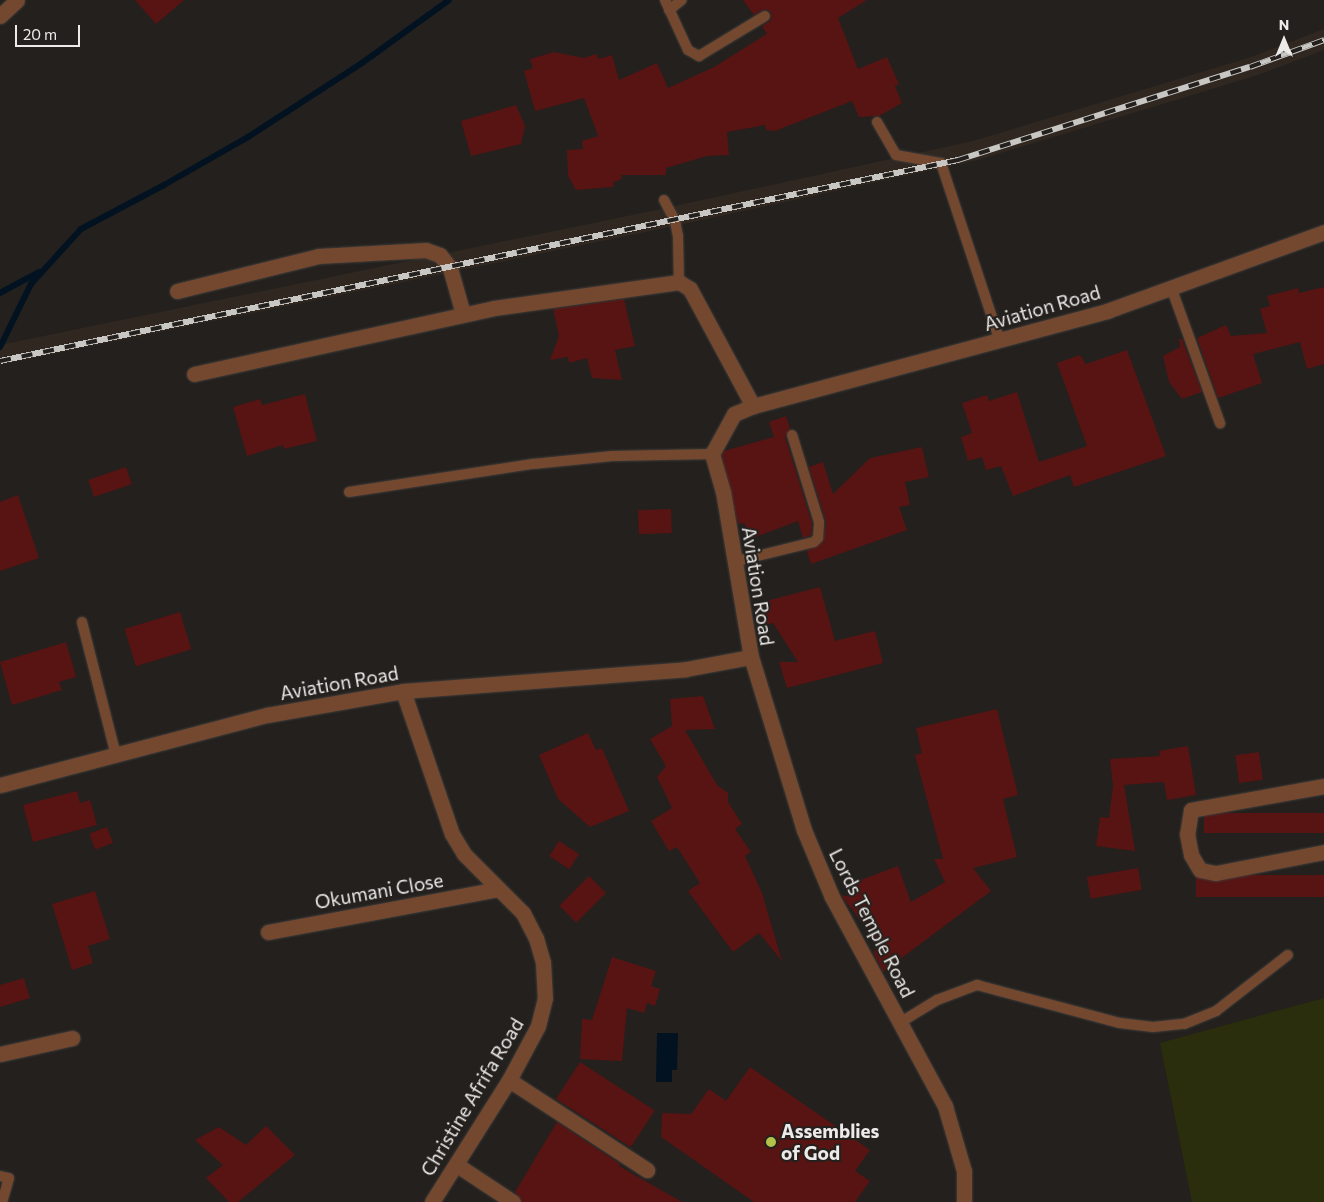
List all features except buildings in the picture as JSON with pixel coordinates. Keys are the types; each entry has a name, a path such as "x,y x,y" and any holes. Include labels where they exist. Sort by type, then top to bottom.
{"street":[{"path":"0,16 17,0"},
{"name":"Aviation Road","path":"1,782 267,716 403,691 676,670 750,657 723,492 712,454 734,414 753,406 1106,311 1324,232"},
{"path":"177,291 318,256 426,250 440,255 450,268 463,314"},
{"path":"194,374 463,314 547,298 679,282 690,289 753,406"},
{"name":"Lords Temple Road","path":"750,657 804,830 832,897 945,1106 964,1171 964,1202"},
{"name":"Christine Afrifa Road","path":"403,691 452,834 464,854 523,913 543,962 545,998 538,1026 509,1080 432,1202"},
{"path":"1324,786 1191,810 1187,834 1191,855 1200,870 1216,873 1324,852"},
{"name":"Okumani Close","path":"268,932 497,889"},
{"path":"0,1054 72,1038"},
{"path":"509,1080 647,1170"},
{"path":"456,1165 513,1202"}],"lane":[{"path":"682,0 667,5 688,50 699,56 765,16"},
{"path":"877,122 896,155 941,163 1000,341"},
{"path":"664,200 675,221 678,236 679,282"},
{"path":"1171,287 1220,423"},
{"path":"733,562 818,538 819,522 792,435"},
{"path":"349,492 533,464 613,456 712,454"},
{"path":"82,622 116,755"},
{"path":"901,1022 937,1000 977,985 1120,1023 1153,1027 1184,1024 1216,1011 1288,955"},
{"path":"0,1176 9,1178 2,1202"}],"shaded area":[{"path":"1324,29 1324,50 1258,75 978,160 665,228 0,365 0,345 661,209 973,141 1251,57"}],"green space":[{"path":"1324,998 1324,1202 1192,1202 1160,1043"}],"water":[{"path":"657,1033 678,1033 677,1070 672,1070 672,1082 656,1082"}],"waterway":[{"path":"0,347 31,284 81,229 164,185 248,137 362,63 449,0"},
{"path":"0,293 39,272"}],"railway":[{"path":"0,361 958,160 1250,67 1324,40"}],"place":[{"name":"Assemblies of God","path":"771,1142"}]}
